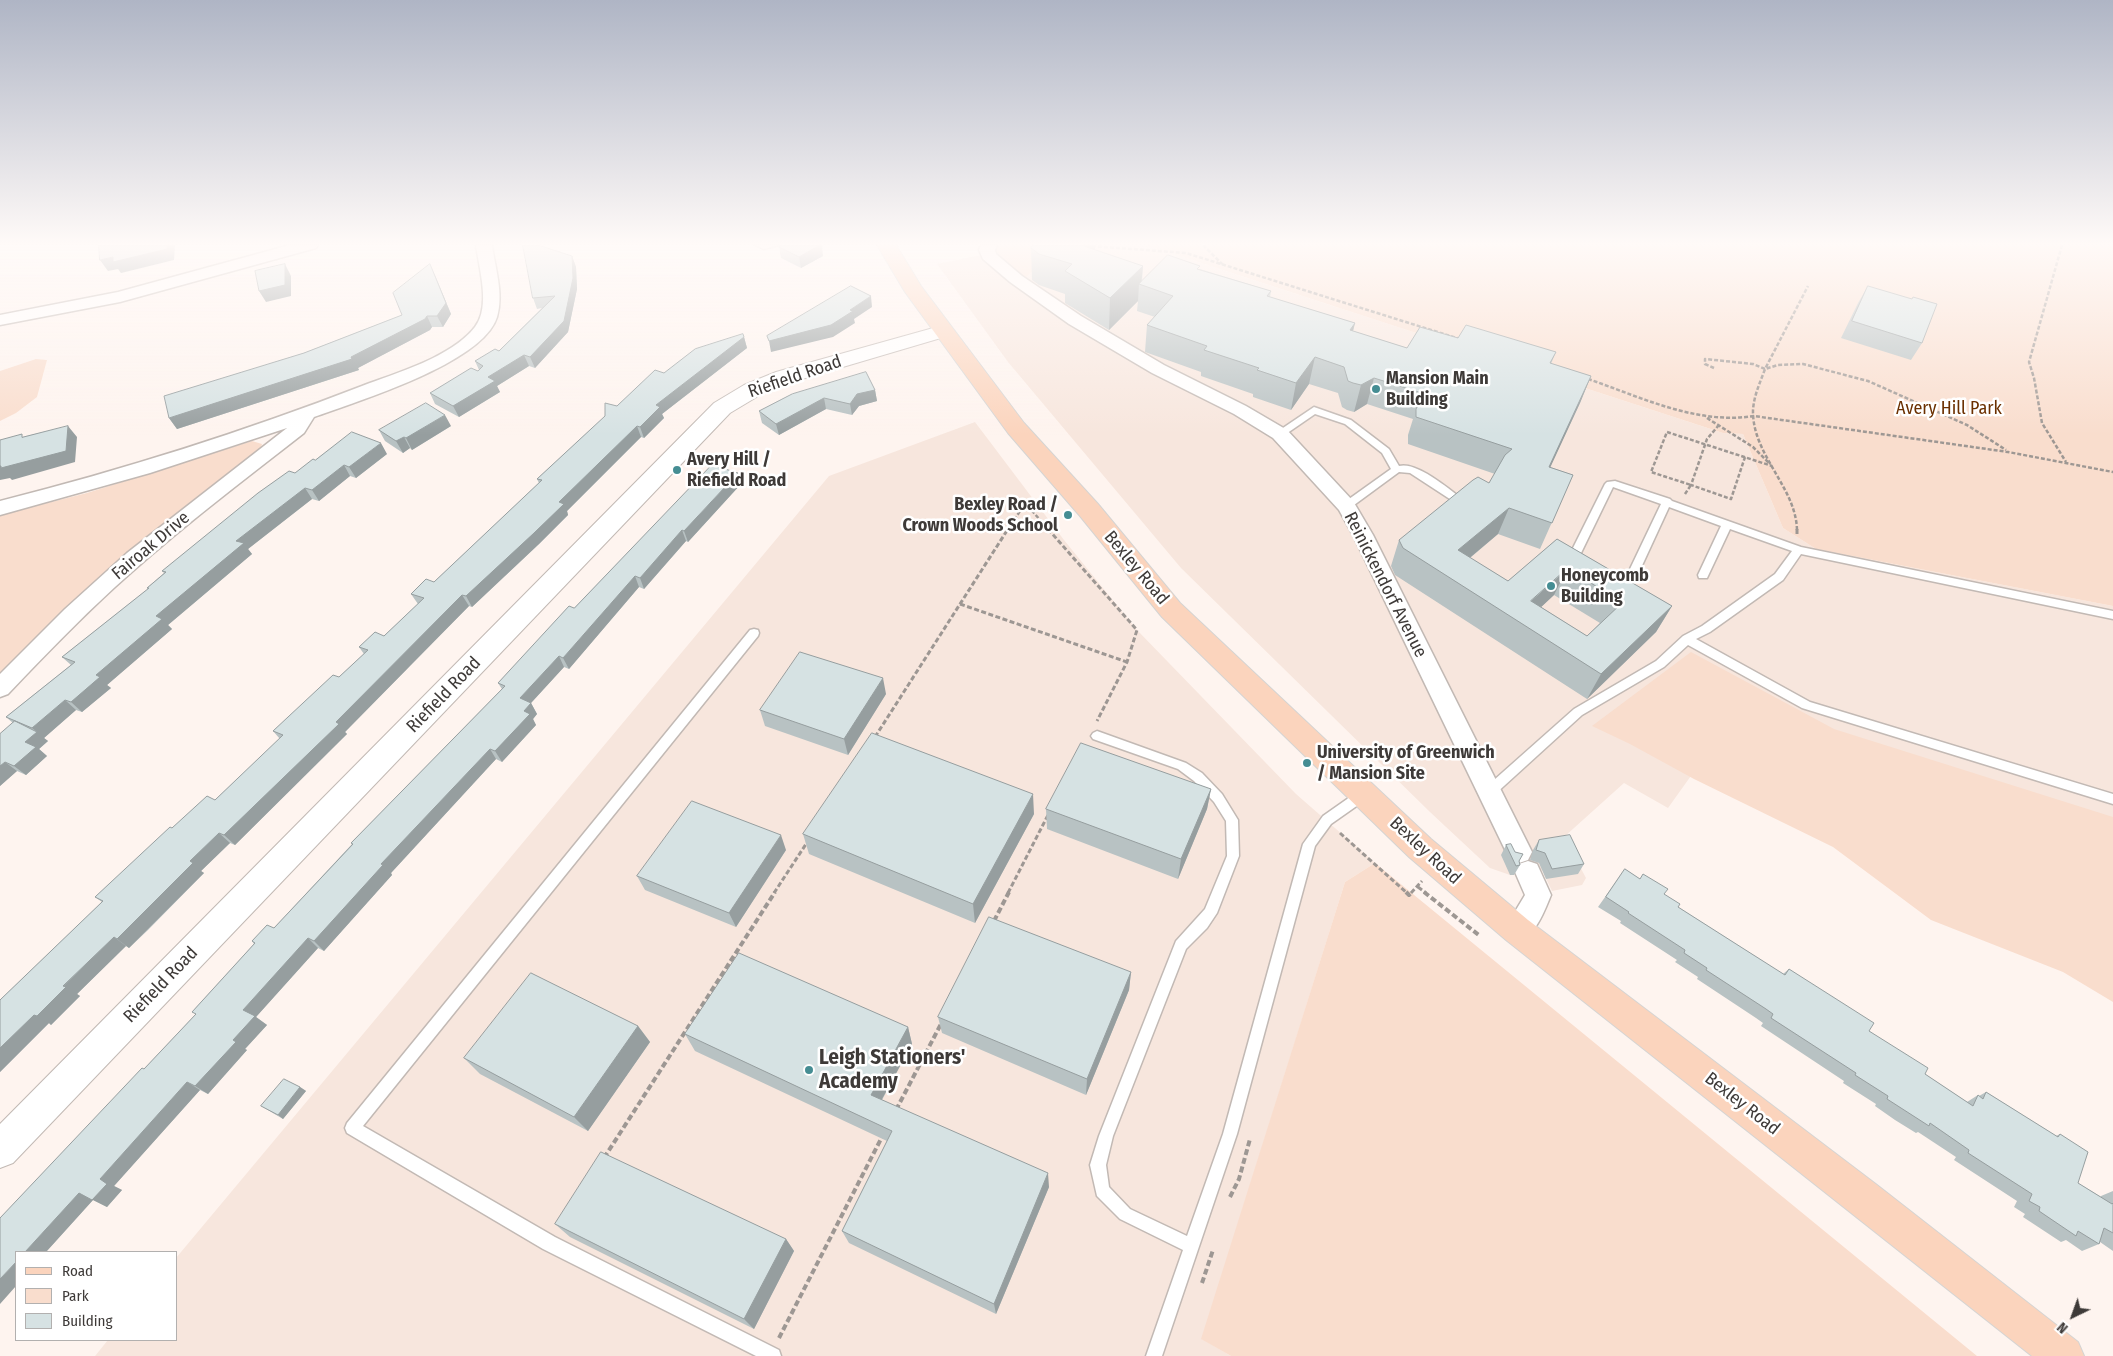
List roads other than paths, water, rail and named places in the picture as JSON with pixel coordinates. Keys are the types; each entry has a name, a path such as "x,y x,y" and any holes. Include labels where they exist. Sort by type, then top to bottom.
{"main road":[{"name":"Bexley Road","path":"927,308 1016,428 1089,510 1171,610 1452,877 1500,934 1864,1198 2064,1356"}],"street":[{"path":"0,320 67,308"},
{"name":"Fairoak Drive","path":"0,508 128,473 308,414 423,368 455,352 480,332 485,325 490,308"},
{"name":"Reinickendorf Avenue","path":"1058,308 1158,369 1240,410 1280,434 1346,506 1363,535 1524,862 1538,895 1532,909 1500,934"},
{"name":"Riefield Road","path":"0,1150 722,408 760,385 944,331"},
{"name":"Fairoak Drive","path":"0,688 107,583 210,497 297,429 308,414"}],"lane":[{"path":"1280,434 1314,410 1348,422 1386,451 1396,470"},
{"path":"1346,506 1396,470 1404,468 1413,470 1462,503"},
{"path":"1576,550 1610,484 1615,484 1667,501 1799,550 2113,615"},
{"path":"1634,569 1667,501"},
{"path":"1703,575 1727,524"},
{"path":"1489,792 1578,712 1660,664 1687,639 1779,577 1799,550"},
{"path":"754,633 352,1128 549,1243 772,1355"},
{"path":"1687,639 1806,705 2113,799"},
{"path":"1096,730 1182,766 1198,777 1218,798 1232,820 1233,856 1210,913 1181,945 1106,1136 1098,1164 1102,1191 1125,1214 1192,1246"},
{"path":"1154,1356 1230,1134 1309,844 1327,820 1364,794"}],"place":[{"name":"Mansion Main Building","path":"1376,389"},
{"name":"Avery Hill / Riefield Road","path":"677,470"},
{"name":"Bexley Road / Crown Woods School","path":"1068,515"},
{"name":"Honeycomb Building","path":"1551,586"},
{"name":"University of Greenwich / Mansion Site","path":"1307,763"},
{"name":"Leigh Stationers' Academy","path":"809,1070"}],"park label":[{"name":"Avery Hill Park","path":"1949,409"}]}
